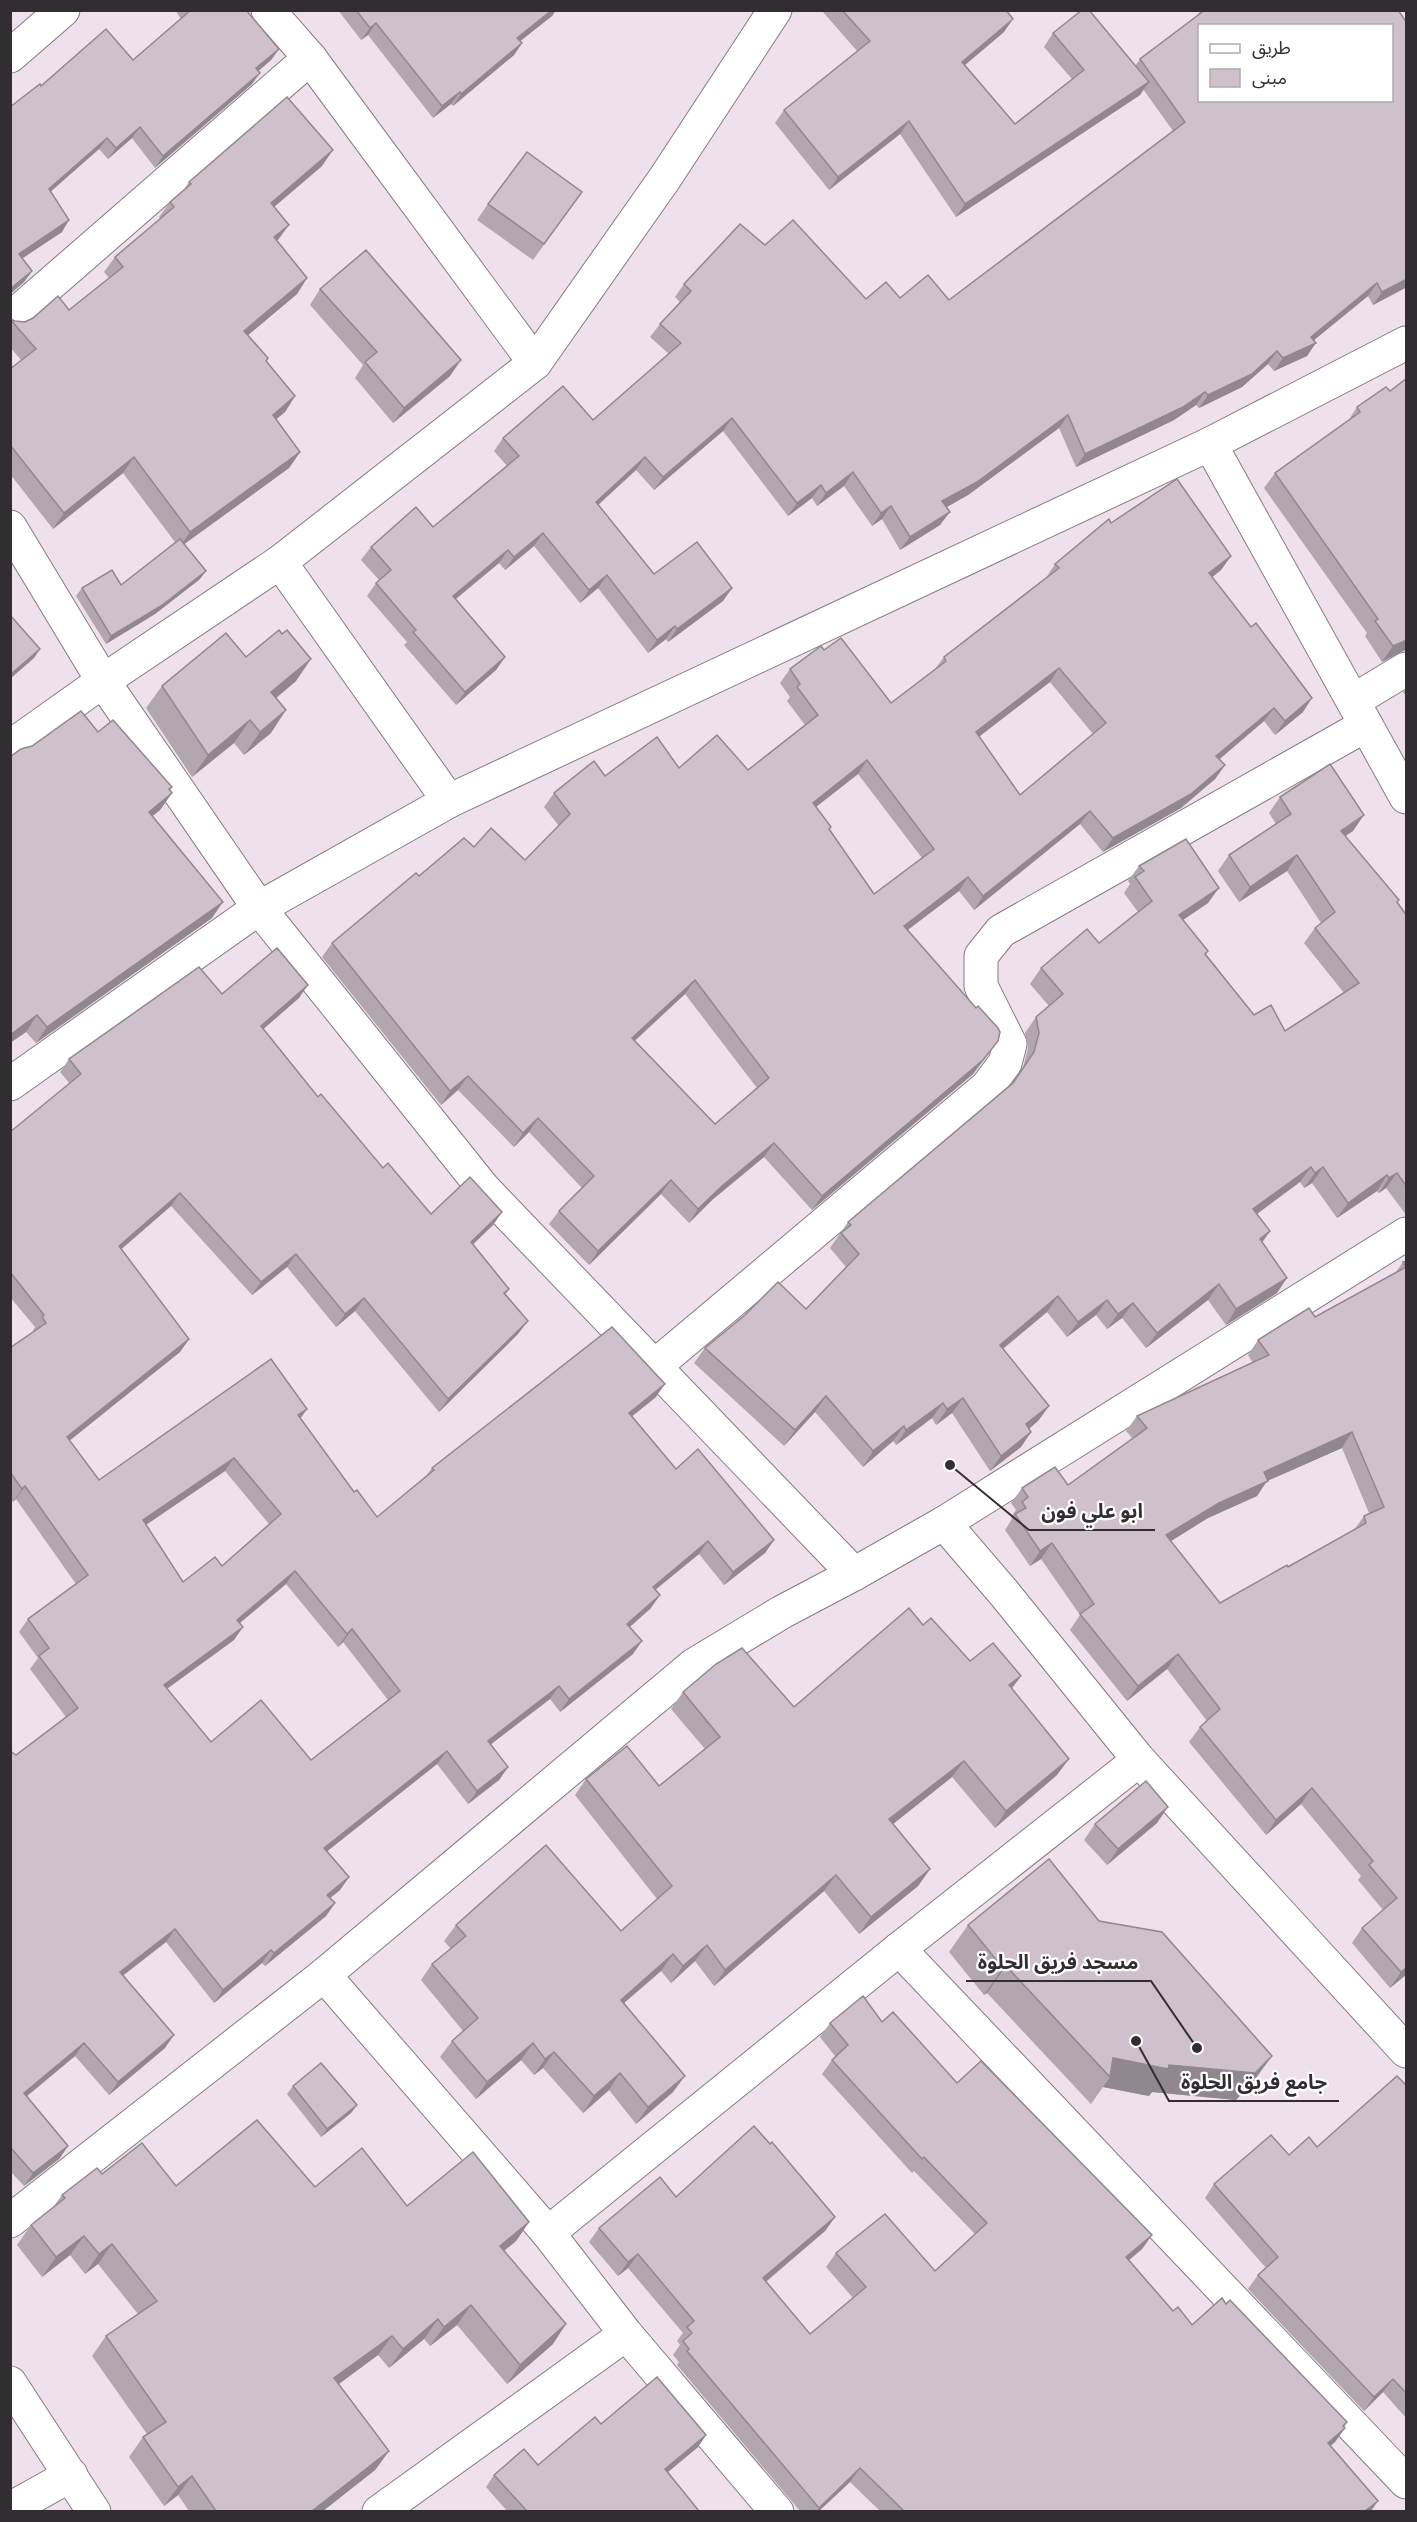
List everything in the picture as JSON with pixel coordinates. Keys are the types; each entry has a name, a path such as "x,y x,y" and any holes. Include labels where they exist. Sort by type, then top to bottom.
{"street":[{"path":"10,56 63,10"},
{"path":"268,10 310,58 534,363"},
{"path":"10,747 103,681 280,562 534,363 665,178 775,10"},
{"path":"10,319 310,58"},
{"path":"10,1083 258,908 449,801 1210,444 1407,344"},
{"path":"1210,444 1407,797"},
{"path":"10,527 103,681 258,908 484,1189 854,1575"},
{"path":"280,562 449,801"},
{"path":"655,1366 987,1087 1005,1063 1010,1044 981,986 981,956 1001,931 1359,713 1407,669"},
{"path":"10,2221 324,1975 694,1665 782,1612 854,1575 944,1524 1407,1234"},
{"path":"944,1524 1004,1593 1139,1760 1404,2044"},
{"path":"548,2233 899,1949 1139,1760"},
{"path":"899,1949 1407,2482"},
{"path":"324,1975 548,2233 626,2334 777,2511"},
{"path":"379,2511 626,2334"},
{"path":"10,2383 94,2511"},
{"path":"10,2509 71,2475"}],"building":[{"path":"191,10 246,10 279,49 256,68 260,73 163,156 140,127 116,148 107,138 49,189 69,220 19,254 32,271 10,289 10,107 40,84 41,86 106,29 133,60"},
{"path":"356,10 552,10 517,38 522,43 461,94 460,92 442,106 376,23 370,28"},
{"path":"842,10 1006,10 1013,19 962,62 1015,124 1084,70 1053,33 1082,10 1089,10 1149,82 965,204 909,121 838,177 784,110 870,41"},
{"path":"1205,10 1398,10 1407,23 1407,279 1382,292 1377,283 1311,337 1316,343 1283,358 1277,351 1252,374 1208,395 1205,392 1183,407 1085,454 1068,415 977,482 942,501 950,512 910,537 891,506 881,513 853,472 826,493 821,485 797,503 732,418 663,477 645,457 596,502 654,574 697,542 732,588 677,629 675,626 657,640 607,575 589,590 543,533 514,557 508,550 453,596 505,657 465,692 413,632 416,630 376,583 391,570 371,547 416,507 433,527 519,456 503,438 563,386 593,420 681,343 660,324 691,291 684,284 740,224 765,245 793,220 866,299 886,282 900,298 928,275 949,300 1185,122 1140,59"},
{"path":"287,97 333,150 271,203 289,225 274,237 307,278 244,331 268,358 266,361 295,396 273,415 300,452 190,532 134,457 64,513 10,445 10,369 36,349 10,319 25,322 33,318 58,296 69,310 123,267 115,257 174,207 170,202 191,184 189,182"},
{"path":"527,152 582,192 544,244 488,204"},
{"path":"366,250 461,360 404,408 365,362 377,352 320,289"},
{"path":"1407,378 1407,640 1393,646 1375,621 1378,619 1275,473 1360,412 1357,407 1386,387 1390,391"},
{"path":"1177,479 1231,556 1209,573 1251,627 1256,623 1312,698 1285,721 1274,708 1216,756 1225,765 1191,794 1113,838 1090,811 983,896 968,877 904,926 976,1008 978,1006 998,1028 1000,1032 998,1041 983,1060 822,1196 774,1143 698,1209 671,1180 598,1251 559,1211 594,1176 538,1118 523,1133 468,1076 450,1091 332,943 416,873 419,876 464,838 474,847 491,828 525,860 570,814 554,793 594,761 605,776 657,737 679,768 717,735 748,770 818,715 797,687 800,684 790,669 821,646 824,650 841,638 891,703 946,661 944,657 1059,568 1055,564 1109,519 1111,523","holes":["1059,668 1106,723 1020,795 976,732","867,760 934,849 874,894 813,803","695,980 769,1078 715,1124 632,1038"]},
{"path":"180,539 206,571 161,606 111,636 82,588 112,570 121,585"},
{"path":"10,615 40,649 10,675"},
{"path":"279,630 282,634 287,630 311,659 271,692 286,710 260,732 250,720 208,755 162,686 226,633 246,657"},
{"path":"81,711 98,732 113,720 172,787 169,789 172,793 149,812 223,902 47,1027 37,1015 10,1035 10,757 21,749 32,746"},
{"path":"1330,764 1364,815 1341,831 1399,900 1397,902 1407,916 1407,1187 1397,1173 1389,1178 1387,1175 1348,1203 1323,1167 1315,1173 1311,1167 1253,1209 1270,1231 1260,1239 1287,1278 1236,1309 1219,1284 1157,1333 1133,1303 1118,1314 1107,1300 1078,1322 1058,1296 1000,1345 1049,1406 1026,1424 1031,1432 1001,1456 963,1398 947,1409 943,1403 906,1430 904,1426 873,1451 826,1396 795,1430 705,1348 745,1315 778,1282 806,1309 859,1254 841,1233 851,1225 848,1222 1013,1083 1034,1052 1039,1033 1036,1017 1063,994 1041,968 1087,929 1099,943 1152,901 1135,877 1144,871 1139,866 1186,839 1219,888 1179,915 1208,951 1205,954 1254,1015 1271,1005 1285,1031 1359,983 1315,928 1335,912 1297,855 1250,887 1229,855 1291,814 1280,797"},
{"path":"277,948 308,985 261,1026 318,1097 321,1094 383,1168 388,1163 431,1214 470,1177 502,1212 471,1242 509,1289 504,1293 528,1321 448,1399 364,1298 345,1314 296,1254 261,1282 180,1193 119,1246 189,1339 67,1437 99,1480 271,1359 307,1409 298,1415 354,1492 357,1490 377,1517 434,1470 432,1468 612,1327 665,1384 629,1413 676,1469 698,1449 774,1540 733,1572 708,1541 653,1587 660,1595 627,1624 642,1641 569,1699 559,1686 488,1741 508,1767 477,1791 447,1751 324,1848 349,1877 327,1895 335,1903 274,1953 271,1950 223,1990 175,1929 120,1972 174,2035 118,2082 84,2043 24,2093 68,2146 33,2173 10,2147 10,1751 16,1755 78,1708 39,1656 49,1648 28,1619 88,1575 25,1486 22,1489 10,1472 10,1348 46,1323 42,1317 44,1315 10,1272 10,1132 81,1074 69,1059 199,967 222,994","holes":["234,1458 281,1514 222,1566 215,1557 183,1582 143,1520","295,1571 347,1634 352,1629 400,1691 311,1760 261,1700 211,1742 164,1685 243,1627 237,1620"]},
{"path":"1407,1261 1407,1967 1401,1972 1362,1928 1397,1898 1369,1865 1373,1861 1312,1788 1276,1820 1200,1727 1220,1709 1178,1654 1138,1686 1080,1614 1094,1604 1052,1543 1040,1551 1015,1514 1026,1508 1022,1502 1028,1497 1022,1488 1055,1467 1068,1485 1147,1428 1137,1416 1269,1355 1258,1340 1309,1308 1315,1317 1406,1267 1403,1262","holes":["1352,1432 1384,1507 1364,1516 1366,1523 1220,1603 1166,1535 1219,1503 1268,1481 1264,1472"]},
{"path":"909,1608 923,1625 931,1618 970,1661 993,1643 1021,1676 1009,1685 1069,1759 1006,1811 964,1761 889,1819 930,1869 871,1917 836,1875 725,1970 707,1945 683,1966 673,1954 621,2000 685,2076 648,2107 620,2073 594,2096 554,2052 545,2059 533,2043 487,2082 452,2041 478,2018 432,1964 466,1936 456,1925 546,1845 621,1931 672,1886 586,1779 627,1746 659,1786 720,1737 683,1692 716,1664 742,1648 794,1707"},
{"path":"1146,1781 1168,1807 1118,1849 1095,1824"},
{"path":"1049,1859 1099,1921 1162,1932 1272,2056 1255,2073 1169,2065 1168,2069 1113,2058 1110,2077 1006,1966 1003,1968 968,1925"},
{"path":"863,1996 882,2022 893,2012 957,2083 981,2061 1152,2235 1126,2257 1173,2311 1178,2307 1192,2325 1222,2298 1226,2304 1230,2300 1347,2422 1343,2426 1345,2428 1328,2443 1378,2501 1365,2511 904,2511 860,2468 819,2508 687,2351 689,2349 683,2341 692,2333 687,2327 694,2321 638,2254 628,2262 599,2228 660,2177 676,2197 754,2126 770,2144 772,2142 835,2217 763,2278 810,2334 866,2287 836,2253 885,2214 935,2271 987,2223 924,2157 922,2159 832,2060 848,2045 830,2023"},
{"path":"321,2063 357,2105 327,2129 293,2086"},
{"path":"1397,2076 1407,2086 1407,2394 1393,2379 1374,2397 1258,2275 1278,2257 1214,2184 1271,2135 1289,2155 1309,2137 1317,2147"},
{"path":"257,2120 315,2187 362,2148 407,2206 473,2152 529,2222 500,2246 566,2324 520,2365 471,2305 444,2327 438,2319 403,2349 392,2336 334,2378 389,2451 312,2511 216,2511 192,2476 178,2487 143,2437 166,2422 106,2336 157,2301 112,2244 99,2254 84,2236 56,2257 31,2225 65,2198 62,2195 97,2168 102,2174 142,2143 176,2186"},
{"path":"657,2377 706,2435 665,2469 699,2511 527,2511 494,2475 524,2449 538,2465 595,2417 601,2424"}],"place":[{"name":"ابو علي فون","path":"950,1465"},
{"name":"جامع فريق الحلوة","path":"1136,2041"},
{"name":"مسجد فريق الحلوة","path":"1197,2048"}]}
